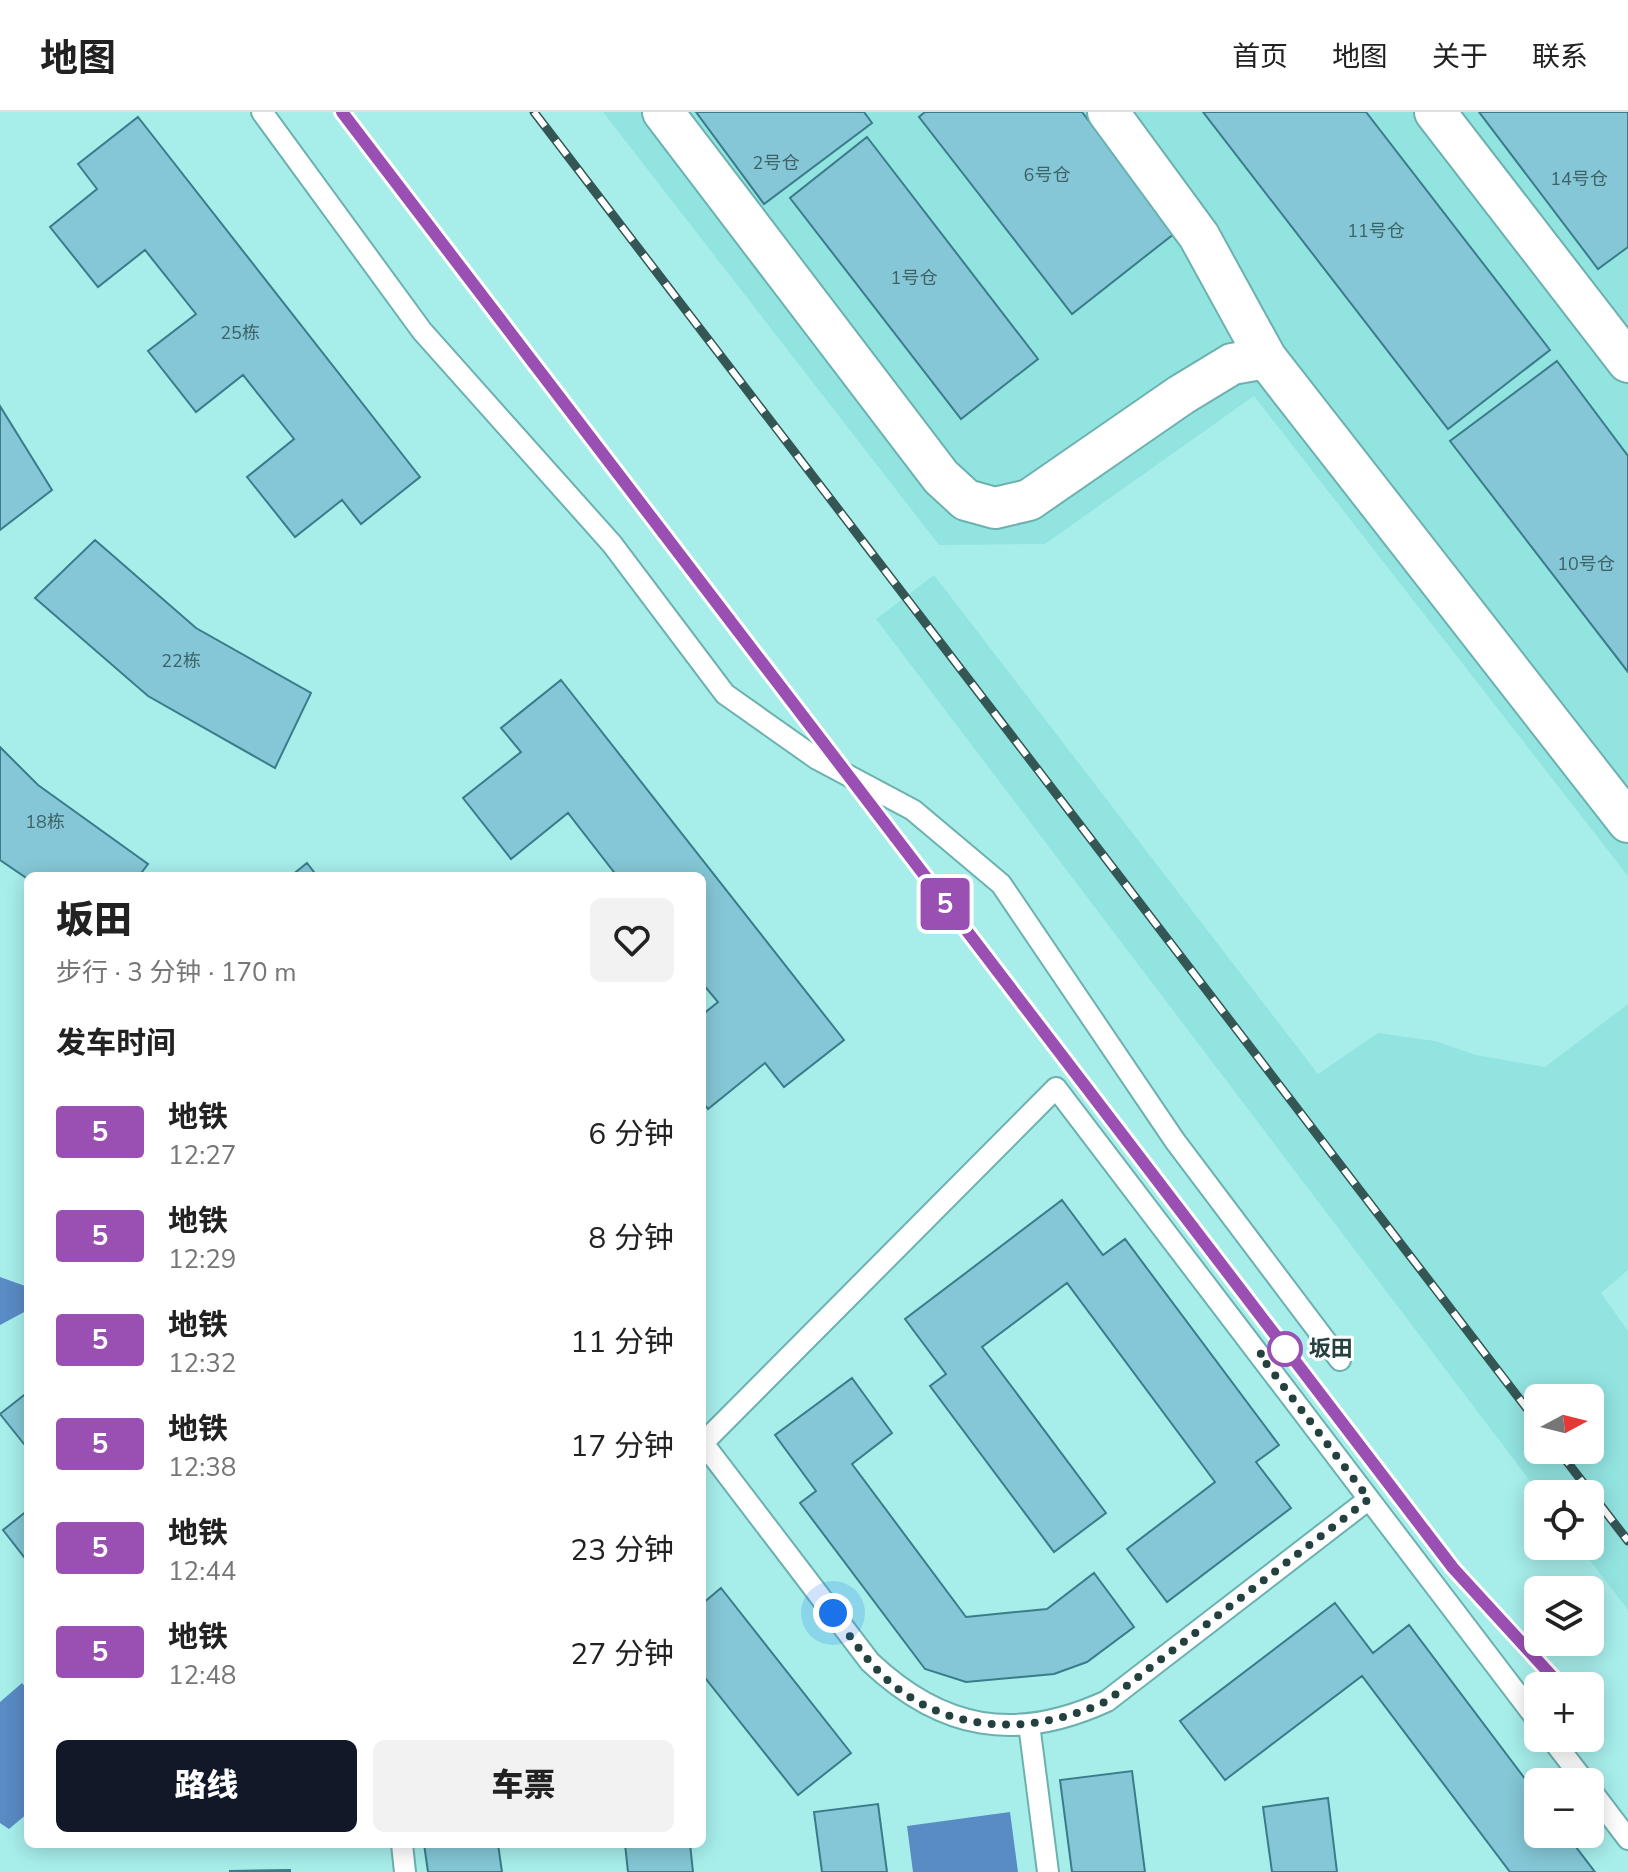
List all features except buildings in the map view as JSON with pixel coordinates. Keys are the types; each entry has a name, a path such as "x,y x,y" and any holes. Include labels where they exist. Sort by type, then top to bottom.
{"street":[{"path":"663,112 941,477 966,500 995,508 1029,500 1232,364 1266,358"},
{"path":"1108,112 1199,236 1266,358 1628,822"},
{"path":"1435,112 1628,362"}],"lane":[{"path":"262,112 422,331 612,544 725,694 817,759 913,810 1001,884 1175,1141 1340,1360"},
{"path":"706,1439 1056,1088 1524,1703"},
{"path":"706,1448 870,1662 897,1687 929,1707 963,1720 1001,1726 1074,1716 1107,1701 1369,1499"},
{"path":"1029,1724 1048,1872"},
{"path":"1562,1752 1574,1768"},
{"path":"1604,1807 1628,1839"},
{"path":"402,1848 405,1872"}],"shaded area":[{"path":"603,112 1628,112 1628,876 1254,396 1045,544 939,545"},
{"path":"934,575 1318,1074 1378,1033 1435,1041 1476,1055 1545,1067 1628,1004 1628,1270 1601,1293 1628,1331 1628,1610 1590,1560 1604,1560 1604,1480 1529,1480 876,619"},
{"path":"0,1277 24,1286 24,1312 0,1325"},
{"path":"22,1683 24,1685 24,1816 9,1829 0,1823 0,1702"},
{"path":"1010,1812 1018,1872 913,1872 907,1826"}],"railway":[{"path":"534,112 1524,1405"},
{"path":"1569,1464 1628,1541"}],"metro line":[{"name":"5","path":"342,112 1453,1568 1546,1672"}],"place":[{"name":"坂田","path":"1285,1349"}],"route":[{"path":"833,1613 870,1662 897,1687 929,1707 963,1720 1001,1726 1037,1724 1074,1716 1107,1701 1369,1499 1259,1354 1285,1349"}]}
